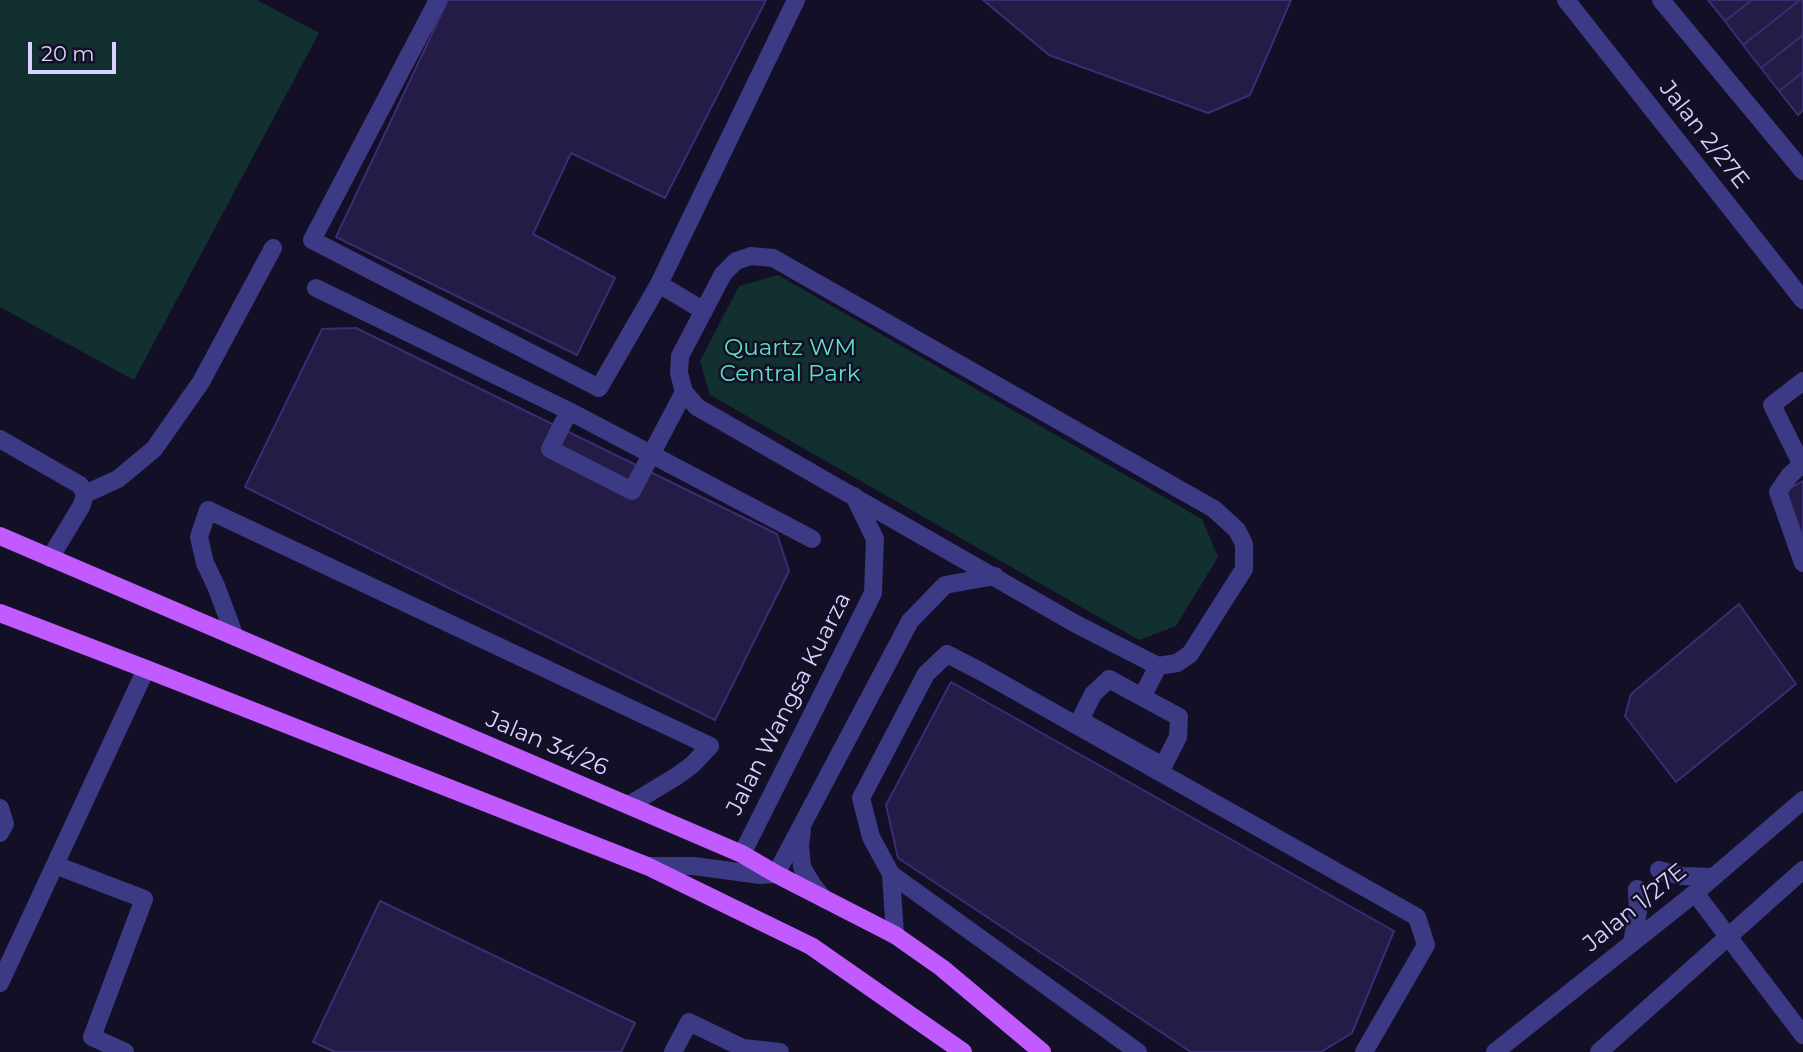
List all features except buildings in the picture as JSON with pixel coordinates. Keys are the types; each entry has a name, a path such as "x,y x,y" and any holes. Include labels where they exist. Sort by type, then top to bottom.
{"main road":[{"name":"Jalan 34/26","path":"0,536 741,854 895,935 942,968 1042,1052"},
{"path":"0,613 647,866 811,946 963,1052"}],"street":[{"path":"438,0 312,240 599,387 659,284 796,0"},
{"name":"Jalan 2/27E","path":"1566,0 1803,300"},
{"path":"1661,0 1803,171"},
{"path":"85,494 118,479 155,449 201,382 273,248"},
{"path":"751,256 773,258 1214,509 1237,530 1244,544 1244,569 1190,654 1177,663 1158,666 1076,624 697,407 684,392 679,373 680,356 723,274 736,261 751,256"},
{"path":"659,284 704,311"},
{"path":"316,288 569,411 813,539"},
{"path":"1803,380 1772,405 1802,466 1789,476 1778,492 1803,563"},
{"path":"569,411 550,449 632,491 684,392"},
{"path":"0,439 80,485 85,494 82,505 50,558"},
{"name":"Jalan Wangsa Kuarza","path":"741,854 873,593 875,538 854,496"},
{"path":"235,637 205,563 200,537 208,510 710,746 677,776 629,805"},
{"path":"647,866 694,866 760,875 776,874 910,621 945,585 995,576"},
{"path":"895,935 891,874 871,837 861,798 926,674 947,654 1417,917 1426,945 1364,1052"},
{"path":"1142,697 1158,666"},
{"path":"0,983 146,669"},
{"path":"1109,678 1142,697 1179,717 1178,737 1163,766 1080,720 1093,694 1109,678"},
{"name":"Jalan 1/27E","path":"1495,1052 1695,893 1803,800"},
{"path":"0,807 5,824 0,833"},
{"path":"803,823 800,845 802,867 824,899"},
{"path":"55,865 144,899 92,1037 125,1052"},
{"path":"1659,870 1682,876 1712,877"},
{"path":"1598,1052 1803,870"},
{"path":"891,874 1138,1052"},
{"path":"1632,942 1638,912 1637,889"},
{"path":"1695,893 1803,1035"},
{"path":"673,1052 689,1022 746,1050 780,1052"}],"green space":[{"path":"0,0 257,0 319,33 134,380 0,307"},
{"name":"Quartz WM Central Park","path":"778,275 1202,519 1218,557 1176,626 1139,640 710,395 700,361 739,286"}]}
